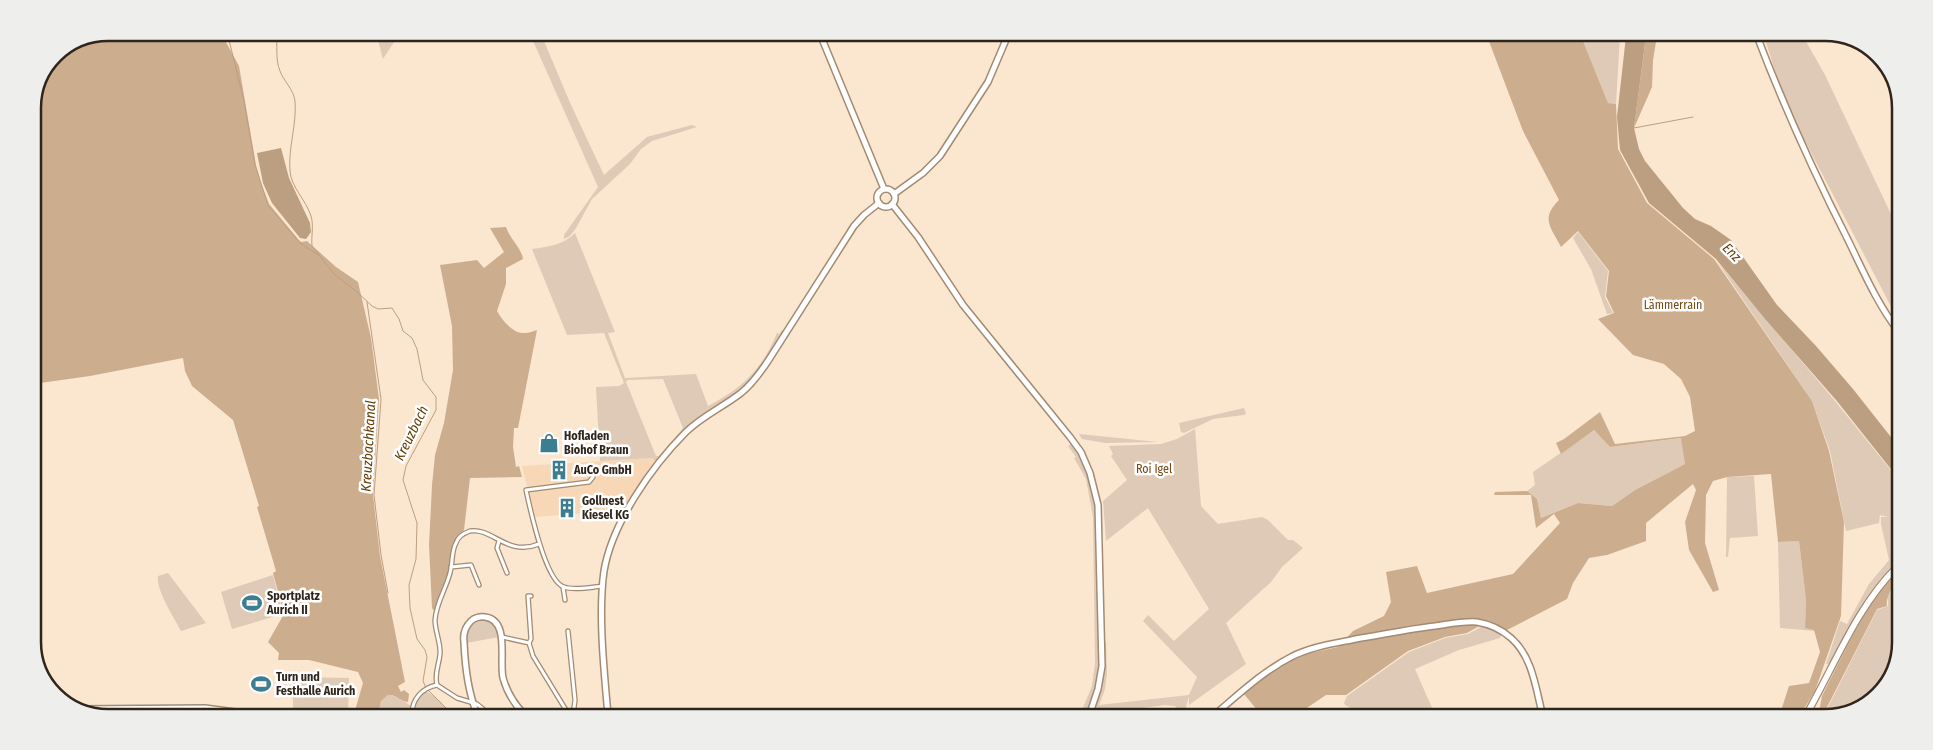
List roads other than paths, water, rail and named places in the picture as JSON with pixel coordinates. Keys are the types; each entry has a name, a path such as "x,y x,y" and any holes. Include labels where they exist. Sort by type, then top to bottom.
{"main road":[{"path":"823,41 884,189"},
{"path":"894,194 926,170 940,156 988,82 1005,41"},
{"path":"1759,41 1785,107 1809,160 1879,301 1892,321"},
{"path":"884,189 890,190 895,198 892,204 885,207 879,203 878,196 884,189"},
{"path":"608,709 603,635 603,586 608,556 618,528 650,475 667,452 699,420 738,395 753,382 854,226 879,203"},
{"path":"892,204 918,237 963,305 1070,437 1090,473 1096,492 1099,521 1102,666 1098,689 1091,709"},
{"path":"1810,709 1867,604 1892,573"},
{"path":"475,709 472,701 464,641 467,625 476,618 489,618 497,624 502,637 501,666 504,680 512,699 520,709"},
{"path":"1221,709 1258,678 1291,657 1304,652 1340,642 1414,629 1472,622 1486,624 1500,630 1520,647 1530,666 1541,709"},
{"path":"106,709 212,709"}],"street":[{"path":"565,600 563,587 554,577 539,544 526,490 589,482 594,468"},
{"path":"435,685 435,671 440,655 435,619 438,603 452,567 455,544 459,537 466,533 478,532 518,548 529,548 539,544"},
{"path":"499,541 497,548 507,573"},
{"path":"452,567 471,565 479,585"},
{"path":"563,587 603,586"},
{"path":"531,596 528,596 531,639 529,643 533,656 567,709"},
{"path":"568,632 575,700 573,709"},
{"path":"502,637 529,643"},
{"path":"412,709 419,693 435,685"},
{"path":"435,685 457,698 472,701 482,709"}],"water":[{"name":"Enz","path":"1625,41 1645,41 1634,128 1639,149 1645,161 1683,208 1695,219 1711,226 1731,240 1777,305 1853,389 1892,438 1892,470 1836,400 1716,259 1649,203 1620,150 1617,117"},
{"path":"281,148 289,178 310,223 311,232 306,239 300,238 272,203 263,183 257,153"}],"waterway":[{"path":"229,41 244,101 255,165 268,205 300,243 320,256"},
{"name":"Kreuzbach","path":"276,41 278,66 295,101 290,162 291,177 311,216 312,246 334,274 372,306 378,309 392,308 399,319 403,331 412,338 417,349 423,380 436,397 436,410 406,466 403,480 417,523 416,559 409,585 410,608 417,639 425,650 427,657 423,681 426,688 447,709"},
{"path":"1634,128 1693,117"},
{"name":"Kreuzbachkanal","path":"367,302 381,399 374,495 381,555 388,593"}],"place":[{"name":"Hofladen Biohof Braun","path":"549,443"},
{"name":"AuCo GmbH","path":"559,470"},
{"name":"Gollnest Kiesel KG","path":"567,508"},
{"name":"Sportplatz Aurich II","path":"252,603"},
{"name":"Turn und Festhalle Aurich","path":"261,684"}],"park label":[{"name":"Lämmerrain","path":"1673,305"},
{"name":"Roi Igel","path":"1154,469"}]}
